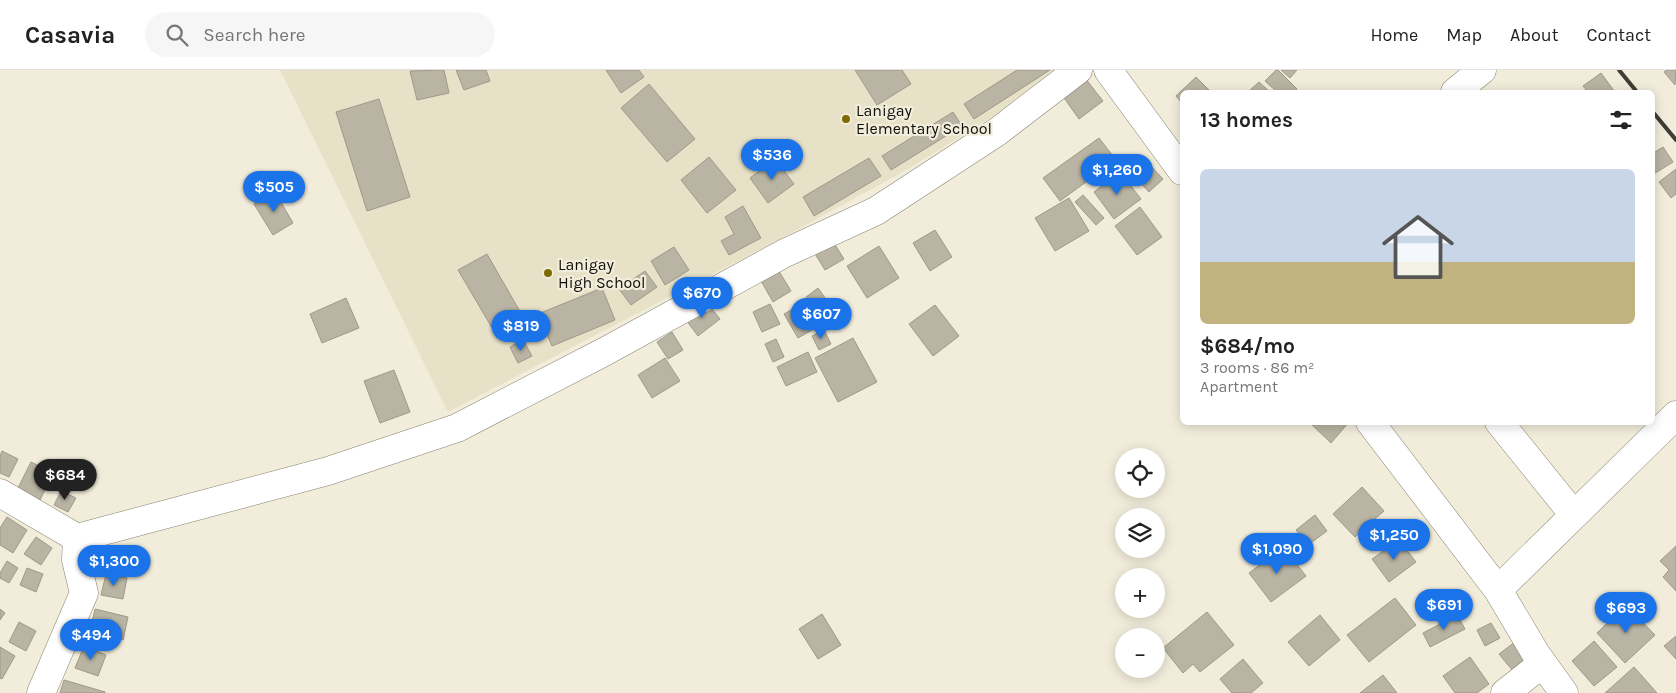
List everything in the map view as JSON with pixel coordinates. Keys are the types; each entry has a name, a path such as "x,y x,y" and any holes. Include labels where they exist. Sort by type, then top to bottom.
{"street":[{"path":"0,493 77,538 328,471 457,428 604,352 785,253 876,210 997,132 1078,70"},
{"path":"1108,70 1180,168"},
{"path":"1457,90 1482,70"},
{"path":"1498,590 1676,416"},
{"path":"1372,425 1498,590 1542,664 1564,693"},
{"path":"1501,425 1574,516"},
{"path":"41,693 84,593 76,560 77,538"},
{"path":"1505,693 1542,664"}],"shaded area":[{"name":"Lanigay High School","path":"280,70 1067,70 910,168 784,237 448,412"}],"building":[{"path":"444,70 449,93 417,100 410,71"},
{"path":"456,70 486,70 490,81 464,90"},
{"path":"606,70 639,70 644,77 621,93"},
{"path":"855,70 902,70 911,84 877,105"},
{"path":"1017,70 1050,70 974,119 964,104"},
{"path":"1278,70 1297,89 1275,90 1265,81"},
{"path":"1281,70 1297,70 1290,78"},
{"path":"1666,70 1676,70 1675,85 1664,72"},
{"path":"1601,73 1614,90 1586,90 1583,86"},
{"path":"1196,77 1209,90 1182,90"},
{"path":"1085,78 1103,101 1079,119 1062,95"},
{"path":"1259,82 1268,90 1250,90"},
{"path":"649,84 695,139 667,162 621,108"},
{"path":"1180,92 1180,101 1176,96"},
{"path":"379,99 410,197 367,211 336,112"},
{"path":"953,112 962,126 891,170 882,156"},
{"path":"1099,138 1116,160 1060,201 1043,178"},
{"path":"1663,147 1673,162 1655,173 1655,152"},
{"path":"709,157 736,190 707,213 681,180"},
{"path":"869,158 881,176 814,216 803,197"},
{"path":"775,159 794,184 768,203 750,178"},
{"path":"1148,163 1163,179 1149,192 1134,176"},
{"path":"1676,169 1676,194 1671,198 1659,182"},
{"path":"1120,172 1141,199 1114,219 1094,192"},
{"path":"275,192 293,223 273,235 254,204"},
{"path":"1083,195 1104,218 1096,225 1075,202"},
{"path":"1069,198 1089,231 1055,251 1035,218"},
{"path":"743,206 761,238 729,255 721,241 734,234 725,217"},
{"path":"1140,207 1162,237 1137,255 1115,226"},
{"path":"935,230 952,257 930,271 913,243"},
{"path":"832,240 844,259 825,270 814,252"},
{"path":"879,246 899,278 867,298 847,266"},
{"path":"674,247 689,270 665,285 651,261"},
{"path":"487,254 526,322 498,338 458,270"},
{"path":"777,268 791,291 773,302 760,279"},
{"path":"645,271 657,287 631,305 619,289"},
{"path":"602,288 615,320 552,346 538,314"},
{"path":"818,288 833,309 822,318 806,297"},
{"path":"346,298 359,328 322,343 310,314"},
{"path":"805,302 819,326 798,338 784,314"},
{"path":"707,303 720,319 698,336 683,316"},
{"path":"770,304 780,324 762,332 753,312"},
{"path":"935,305 959,336 933,356 909,324"},
{"path":"824,330 831,344 819,350 812,336"},
{"path":"672,332 683,350 668,359 657,342"},
{"path":"853,338 877,382 838,402 815,358"},
{"path":"776,339 784,357 773,362 765,344"},
{"path":"523,340 532,356 518,363 510,347"},
{"path":"808,352 817,372 786,386 777,367"},
{"path":"665,358 680,381 652,398 638,375"},
{"path":"394,370 410,412 380,423 364,381"},
{"path":"1312,425 1346,425 1331,443"},
{"path":"2,451 18,459 9,477 0,473 0,456"},
{"path":"31,462 53,473 40,500 17,490"},
{"path":"1362,487 1384,511 1355,537 1333,514"},
{"path":"61,491 76,498 68,512 54,505"},
{"path":"1315,515 1327,531 1308,545 1296,530"},
{"path":"7,517 27,530 13,553 0,545 0,528"},
{"path":"36,537 52,548 41,565 24,554"},
{"path":"1399,540 1416,562 1389,582 1372,559"},
{"path":"1676,546 1676,591 1663,577 1669,570 1660,561"},
{"path":"1283,547 1306,576 1271,602 1249,573"},
{"path":"7,561 18,568 9,583 0,578 0,573"},
{"path":"27,568 43,574 36,592 20,585"},
{"path":"106,574 127,578 123,599 101,595"},
{"path":"1395,598 1416,625 1369,662 1347,635"},
{"path":"1626,605 1655,635 1625,663 1597,633"},
{"path":"0,609 5,613 0,620"},
{"path":"95,609 128,617 123,640 116,638 115,644 101,641 103,635 90,632"},
{"path":"1207,612 1234,645 1200,672 1193,664 1183,673 1165,650 1165,646"},
{"path":"822,614 841,645 818,659 799,629"},
{"path":"1320,615 1340,640 1309,666 1288,642"},
{"path":"1457,615 1465,629 1430,647 1423,633"},
{"path":"19,622 36,631 26,651 9,642"},
{"path":"1491,623 1500,638 1485,646 1477,630"},
{"path":"1676,636 1676,659 1664,646"},
{"path":"1594,641 1617,667 1594,686 1572,661"},
{"path":"1515,642 1528,659 1513,671 1499,654"},
{"path":"84,646 106,655 98,676 75,668"},
{"path":"0,647 15,656 2,679 0,678"},
{"path":"1470,657 1489,684 1477,693 1455,693 1443,676"},
{"path":"1243,659 1263,683 1251,693 1232,693 1220,679"},
{"path":"1634,667 1657,693 1605,693"},
{"path":"1383,675 1397,693 1360,693"},
{"path":"64,680 105,692 105,693 60,693"}],"railway":[{"path":"1619,70 1635,90"},
{"path":"1655,115 1676,140"}],"place":[{"name":"Lanigay Elementary School","path":"846,119"},
{"name":"Lanigay High School","path":"548,273"}]}
